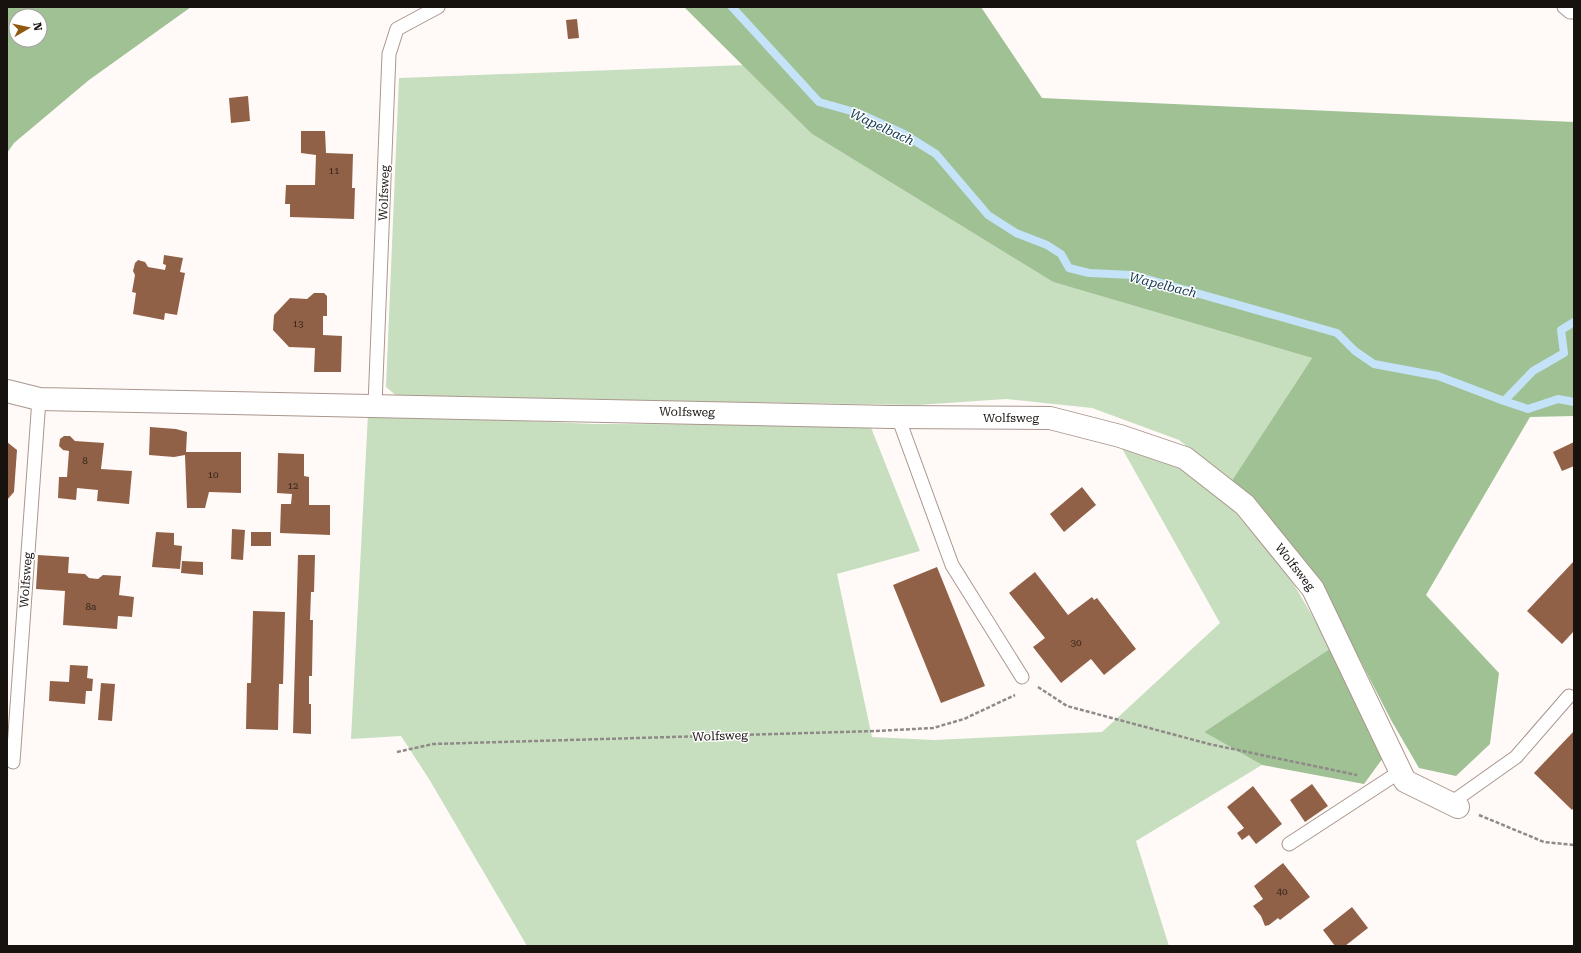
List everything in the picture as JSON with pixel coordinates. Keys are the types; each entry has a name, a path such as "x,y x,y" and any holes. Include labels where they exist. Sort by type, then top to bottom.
{"street":[{"name":"Wolfsweg","path":"7,390 40,399 898,417 1050,418 1120,436 1185,458 1245,505 1313,589 1393,776 1454,805"}],"lane":[{"name":"Wolfsweg","path":"375,405 389,54 397,29 438,7"},
{"path":"1564,7 1570,12 1574,12"},
{"name":"Wolfsweg","path":"13,762 40,399"},
{"path":"898,417 952,565 1022,677"},
{"path":"1454,805 1516,757 1569,696"},
{"path":"1289,844 1393,776"}],"path":[{"path":"1022,677 1067,706 1209,744 1393,776"},
{"name":"Wolfsweg","path":"397,752 433,744 868,732 933,728 964,719 1035,686"},
{"path":"1454,805 1544,842 1574,845"}],"green space":[{"path":"7,7 191,7 89,80 14,143 7,153"},
{"path":"684,7 981,7 1042,98 1574,122 1574,416 1530,417 1426,595 1499,673 1490,744 1456,776 1419,768 1391,720 1322,586 1231,482 1312,358 1053,282 812,134"},
{"path":"745,65 812,134 1053,282 1312,358 1231,482 1179,440 1092,408 1006,399 918,405 398,397 386,387 399,78"},
{"path":"368,414 594,424 870,425 920,551 837,574 872,737 934,740 1102,732 1220,623 1119,443 1181,469 1241,516 1282,564 1331,648 1204,732 1262,765 1136,841 1169,946 527,946 429,779 401,736 351,739"},
{"path":"1331,648 1383,758 1364,784 1262,765 1204,732"}],"building":[{"path":"577,19 579,38 568,39 566,20"},
{"path":"248,96 250,121 231,123 229,98"},
{"path":"301,131 325,131 326,153 353,154 352,188 355,188 354,219 290,217 290,204 285,204 286,185 315,185 316,155 301,153"},
{"path":"164,255 183,258 180,272 185,273 177,315 165,313 164,320 133,314 136,293 132,292 135,275 133,271 135,263 138,260 145,262 148,267 165,270 166,265 163,264"},
{"path":"314,293 324,293 327,296 327,316 323,316 323,335 342,336 341,372 314,372 315,348 289,347 273,330 274,315 290,298 307,299"},
{"path":"150,427 176,429 187,432 186,452 241,452 241,493 209,492 205,508 187,508 185,455 174,457 149,455"},
{"path":"64,436 70,436 75,441 104,443 101,469 132,471 129,504 97,501 98,490 77,488 76,500 58,498 59,477 67,477 69,451 63,450 59,446 60,439"},
{"path":"7,442 17,450 14,492 7,500"},
{"path":"1574,442 1574,466 1562,471 1553,452"},
{"path":"278,453 304,454 304,476 309,477 309,505 330,505 330,535 280,533 281,504 291,504 292,494 277,493"},
{"path":"1082,487 1096,505 1064,532 1050,514"},
{"path":"232,529 245,530 243,560 231,559"},
{"path":"156,532 174,533 174,545 182,546 180,569 152,567"},
{"path":"251,532 271,532 271,546 251,546"},
{"path":"38,555 69,557 68,573 85,574 89,578 98,579 103,575 121,576 119,595 134,597 132,617 118,616 117,629 63,625 65,591 36,589"},
{"path":"298,555 315,555 314,592 311,592 310,620 313,620 312,676 309,676 311,734 293,733"},
{"path":"182,561 203,562 203,575 181,573"},
{"path":"1574,561 1574,631 1562,644 1527,611"},
{"path":"937,567 985,686 941,703 893,585"},
{"path":"1035,572 1068,615 1092,597 1094,600 1097,598 1136,649 1104,675 1091,659 1061,683 1033,647 1045,638 1009,593"},
{"path":"253,611 285,612 283,684 279,684 278,730 246,729 247,683 251,683"},
{"path":"70,665 88,666 87,678 93,679 92,691 86,691 85,704 49,701 50,681 69,682"},
{"path":"101,683 115,684 112,721 98,720"},
{"path":"1574,731 1574,807 1572,810 1534,773"},
{"path":"1312,784 1328,806 1305,822 1290,800"},
{"path":"1253,786 1282,824 1256,844 1249,835 1242,840 1237,833 1244,828 1227,807"},
{"path":"1283,863 1310,897 1280,920 1278,918 1269,925 1265,926 1261,916 1253,906 1263,899 1254,886"},
{"path":"1352,907 1368,928 1345,946 1335,946 1323,930"}],"waterway":[{"name":"Wapelbach","path":"732,7 819,102 858,113 904,134 936,154 988,215 1016,233 1047,245 1061,254 1069,268 1089,273 1133,275 1337,333 1355,351 1374,364 1438,376 1504,401 1533,371 1564,353 1561,330 1574,322"},
{"name":"Wapelbach","path":"1504,401 1528,409 1558,399 1574,402"}]}
